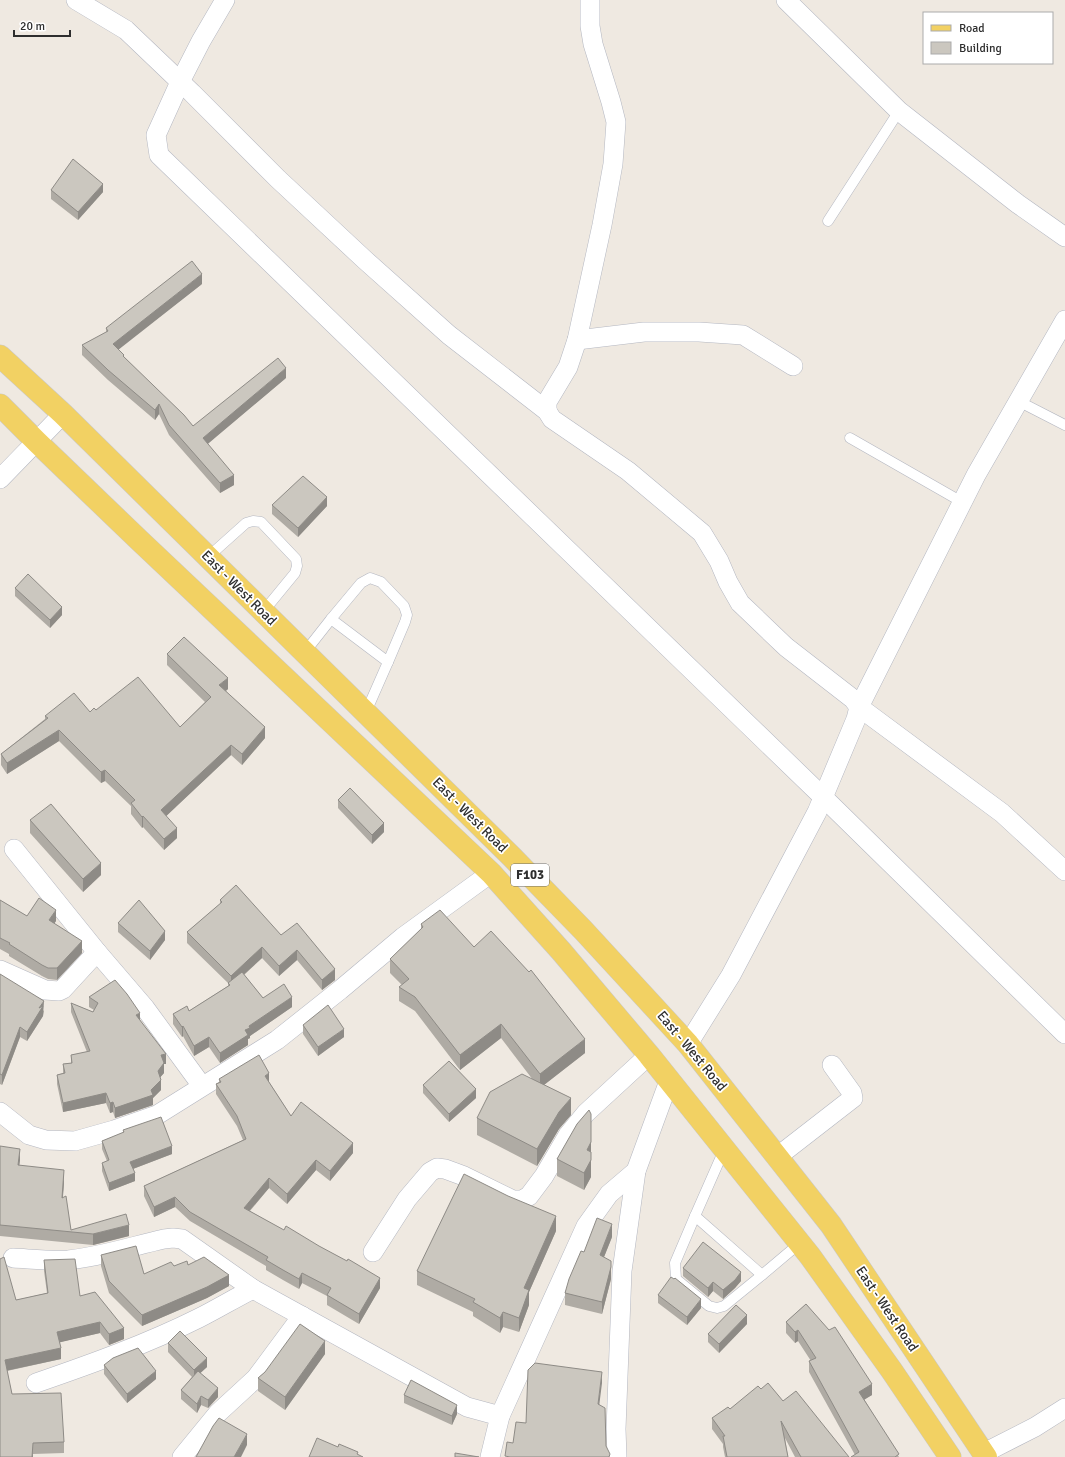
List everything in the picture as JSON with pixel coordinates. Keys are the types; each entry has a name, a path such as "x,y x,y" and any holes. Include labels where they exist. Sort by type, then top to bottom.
{"main road":[{"name":"East - West Road","path":"0,356 63,414 518,862 688,1044 831,1225 985,1455"},
{"name":"East - West Road","path":"0,405 37,442 491,873 561,951 649,1055 800,1244 887,1364 945,1455"}],"street":[{"path":"76,0 126,30 278,180 444,330 546,411 552,419 628,471 702,534 719,561 728,582 740,603 786,647 853,699 859,708 1002,813 1065,871"},
{"path":"225,0 201,41 180,82 156,135 159,155 823,797 1065,1034"},
{"path":"546,411 547,402 568,367 577,340 613,164 616,122 593,44 590,26 590,0"},
{"path":"786,0 899,111 1018,204 1065,236"},
{"path":"688,1044 731,975 817,812 856,720 859,708 976,475 1065,320"},
{"path":"577,340 644,332 699,332 743,335 793,366"},
{"path":"0,479 63,414"},
{"path":"14,849 97,952 145,1008 202,1086"},
{"path":"0,1112 29,1135 46,1140 76,1141 157,1115 277,1040 403,937 491,873"},
{"path":"0,970 45,990 59,991 97,952"},
{"path":"373,1252 407,1199 430,1172 437,1168 445,1168 464,1176 512,1200 522,1200 529,1196 544,1176 568,1135 586,1113 649,1055"},
{"path":"777,1157 853,1098 852,1093 832,1065"},
{"path":"616,1457 622,1271 636,1171 669,1080"},
{"path":"490,1457 500,1416 586,1226 609,1194 636,1171"},
{"path":"13,1258 70,1260 173,1238 182,1239 253,1288 302,1316 467,1407 500,1416"},
{"path":"36,1383 158,1337 199,1318 253,1288"},
{"path":"182,1457 218,1413 256,1378 302,1316"},
{"path":"985,1455 1065,1408"}],"lane":[{"path":"828,222 899,111"},
{"path":"1018,401 1065,425"},
{"path":"850,438 962,502"},
{"path":"208,557 246,523 253,521 260,522 296,559 297,566 295,573 263,612"},
{"path":"305,652 361,583 370,578 381,582 404,606 407,615 366,712"},
{"path":"331,619 388,662"},
{"path":"724,1150 675,1263 676,1279 709,1306 717,1308 724,1306 800,1244"},
{"path":"695,1216 762,1275"}],"building":[{"path":"73,159 103,184 78,212 51,190"},
{"path":"192,261 202,274 113,344 124,355 123,356 184,415 193,426 278,358 286,368 203,438 234,475 220,483 169,425 159,404 155,410 108,370 82,345 108,331 106,328"},
{"path":"303,476 327,497 298,528 272,505"},
{"path":"28,574 62,607 50,620 15,588"},
{"path":"184,637 228,678 219,685 265,727 242,754 231,745 161,810 177,828 164,839 143,816 142,817 131,803 135,800 105,770 101,772 59,730 7,763 1,754 48,718 45,716 74,693 90,712 94,708 96,710 138,677 180,727 211,697 167,654"},
{"path":"350,788 384,823 372,835 338,800"},
{"path":"51,804 101,863 83,879 30,820"},
{"path":"236,885 281,935 297,923 335,969 322,980 297,950 279,966 262,947 231,976 187,932 222,902 220,900"},
{"path":"39,898 56,910 49,920 82,941 57,968 48,968 42,965 9,944 10,943 0,938 0,900 27,916"},
{"path":"139,900 165,931 150,951 118,923"},
{"path":"440,910 474,947 491,931 529,972 531,970 585,1039 540,1074 501,1024 460,1055 415,997 399,987 409,979 390,959 423,927 421,924"},
{"path":"242,972 263,998 284,984 292,997 249,1026 250,1028 245,1030 248,1035 220,1053 209,1037 194,1046 183,1026 182,1027 173,1014 187,1006 189,1011 230,985 228,983"},
{"path":"0,974 44,1001 39,1008 43,1006 27,1032 20,1027 2,1075 0,1074"},
{"path":"115,980 140,1013 136,1015 166,1054 161,1055 164,1063 158,1071 161,1080 151,1090 153,1095 115,1108 113,1102 110,1103 106,1093 63,1103 57,1075 65,1073 63,1064 72,1063 71,1055 90,1051 71,1003 93,1012 98,1003 89,997"},
{"path":"328,1005 344,1029 318,1047 303,1025"},
{"path":"259,1055 269,1073 265,1076 291,1116 301,1102 353,1143 330,1171 316,1160 287,1194 269,1178 244,1208 284,1230 286,1226 319,1246 347,1261 348,1259 380,1278 359,1314 327,1295 331,1288 302,1273 299,1279 283,1270 266,1260 268,1257 190,1212 175,1197 154,1207 144,1186 246,1139 237,1116 216,1084 221,1082 219,1079"},
{"path":"449,1061 476,1089 449,1114 423,1085"},
{"path":"522,1074 571,1098 559,1112 537,1149 477,1118 490,1092"},
{"path":"589,1110 591,1114 591,1142 587,1150 591,1152 591,1160 584,1173 557,1159 577,1124"},
{"path":"161,1117 172,1146 130,1162 135,1173 109,1183 102,1163 109,1160 102,1141 124,1132 123,1130"},
{"path":"0,1146 20,1149 18,1165 64,1170 62,1198 66,1196 71,1230 126,1214 129,1225 93,1234 0,1225"},
{"path":"464,1174 508,1196 556,1216 524,1288 529,1290 519,1318 503,1312 500,1318 473,1302 475,1299 417,1271"},
{"path":"597,1218 612,1224 600,1255 611,1261 611,1267 602,1302 565,1293 569,1279 581,1251 584,1252"},
{"path":"703,1242 741,1272 735,1280 723,1290 713,1282 708,1288 683,1268"},
{"path":"136,1246 144,1274 171,1262 174,1266 187,1261 188,1265 204,1257 229,1275 207,1287 142,1315 109,1281 101,1255"},
{"path":"4,1257 16,1300 48,1293 44,1260 75,1259 80,1296 95,1292 124,1328 109,1334 100,1322 57,1332 61,1348 5,1360 12,1394 61,1393 64,1442 33,1443 32,1457 0,1457 0,1259"},
{"path":"671,1277 674,1279 675,1278 701,1299 687,1317 658,1295"},
{"path":"806,1304 829,1330 835,1327 872,1384 859,1392 899,1454 895,1457 851,1457 859,1452 809,1361 816,1358 798,1330 795,1332 786,1322"},
{"path":"736,1305 747,1315 719,1344 708,1334"},
{"path":"300,1324 325,1341 285,1397 258,1378 265,1372"},
{"path":"180,1331 207,1358 194,1370 168,1343"},
{"path":"138,1348 156,1371 127,1394 104,1365 113,1358"},
{"path":"535,1363 602,1372 598,1404 605,1408 606,1446 610,1454 609,1457 505,1456 507,1442 513,1443 516,1422 526,1423 528,1370"},
{"path":"198,1371 218,1388 208,1400 201,1396 197,1404 181,1390"},
{"path":"411,1380 457,1405 452,1416 404,1395"},
{"path":"768,1383 783,1401 796,1391 849,1457 801,1457 781,1421 788,1457 727,1457 723,1436 725,1436 712,1418 728,1407 730,1409 758,1386 761,1389"},
{"path":"219,1418 247,1434 234,1457 196,1457 213,1426"},
{"path":"317,1438 338,1447 339,1444 358,1452 357,1454 363,1457 309,1457"},
{"path":"455,1453 479,1457 455,1457"}]}
